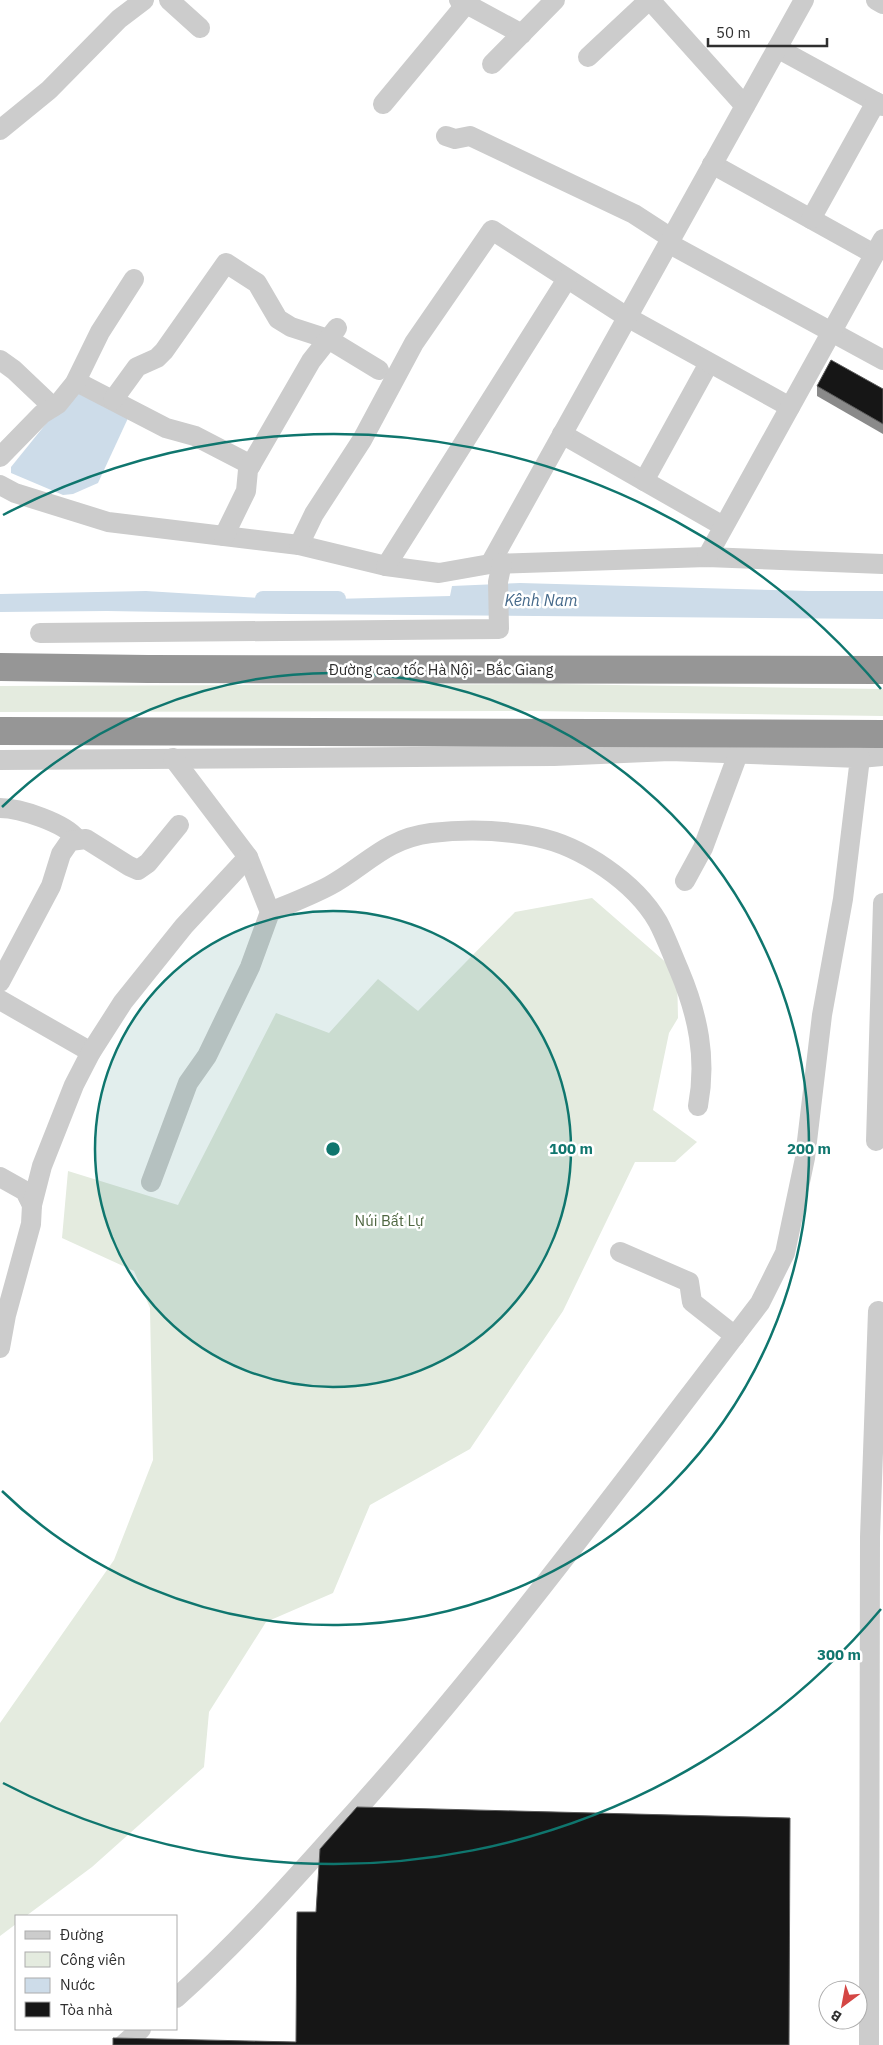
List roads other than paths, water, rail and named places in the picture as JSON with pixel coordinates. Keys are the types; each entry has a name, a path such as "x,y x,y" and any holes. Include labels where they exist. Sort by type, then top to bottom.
{"highway":[{"name":"Đường cao tốc Hà Nội - Bắc Giang","path":"0,667 883,670"},
{"path":"0,731 883,734"}],"street":[{"path":"0,130 49,90 119,19 144,0"},
{"path":"169,0 200,28"},
{"path":"492,64 555,0"},
{"path":"588,57 649,0 745,106"},
{"path":"40,633 499,629 497,570 562,434 804,0"},
{"path":"876,0 883,4"},
{"path":"383,104 462,2 522,34"},
{"path":"777,48 880,104 812,219"},
{"path":"446,136 455,139 470,136 634,214 670,240 883,360"},
{"path":"707,556 879,247 812,219 712,164"},
{"path":"299,545 314,514 362,440 414,343 492,230 627,317 790,407"},
{"path":"112,400 138,367 157,358 164,351 226,262 257,283 278,319 291,327 332,333 379,370"},
{"path":"0,457 42,414 53,407 75,383 100,332 134,279"},
{"path":"386,566 568,279"},
{"path":"224,536 246,491 248,470 311,361 332,333"},
{"path":"0,360 14,370 53,407"},
{"path":"644,481 709,363"},
{"path":"75,383 79,383 166,428 196,436 251,465"},
{"path":"562,434 724,526"},
{"path":"0,486 15,493 108,522 299,545 386,566 439,573 707,556 883,564"},
{"path":"0,760 554,756 670,751 860,758 883,756"},
{"path":"685,881 703,848 738,754"},
{"path":"151,1182 188,1083 207,1056 250,967 270,912 248,857 173,758"},
{"path":"178,1996 220,1959 383,1782 538,1593 760,1303 785,1253 805,1158 822,1015 843,899 860,758"},
{"path":"0,808 54,822 70,830 77,839"},
{"path":"0,982 51,886 65,846 77,839 86,838 138,870 148,863 179,825"},
{"path":"270,912 329,886 389,844 430,833 480,830 538,837 586,856 628,885 657,921 664,935 693,1003 701,1052 702,1084 698,1106"},
{"path":"0,1348 3,1313 31,1224 32,1205 42,1166 74,1085 91,1052 123,1002 184,926 248,857"},
{"path":"876,1141 883,903"},
{"path":"0,1000 91,1052"},
{"path":"0,1177 25,1191 32,1205"},
{"path":"620,1252 689,1282 692,1302 735,1336"},
{"path":"869,2045 876,1626 870,1537 878,1311"},
{"path":"123,2045 140,2030"}],"water":[{"path":"80,392 129,416 98,483 73,494 63,495 11,473 11,467 49,420"},
{"name":"Kênh Nam","path":"520,583 809,591 883,591 883,619 107,611 0,612 0,594 146,591 294,600 450,596 452,586"}],"waterway":[{"name":"Kênh Nam","path":"263,599 338,599"}],"park label":[{"name":"Núi Bất Lự","path":"389,1221"}]}
